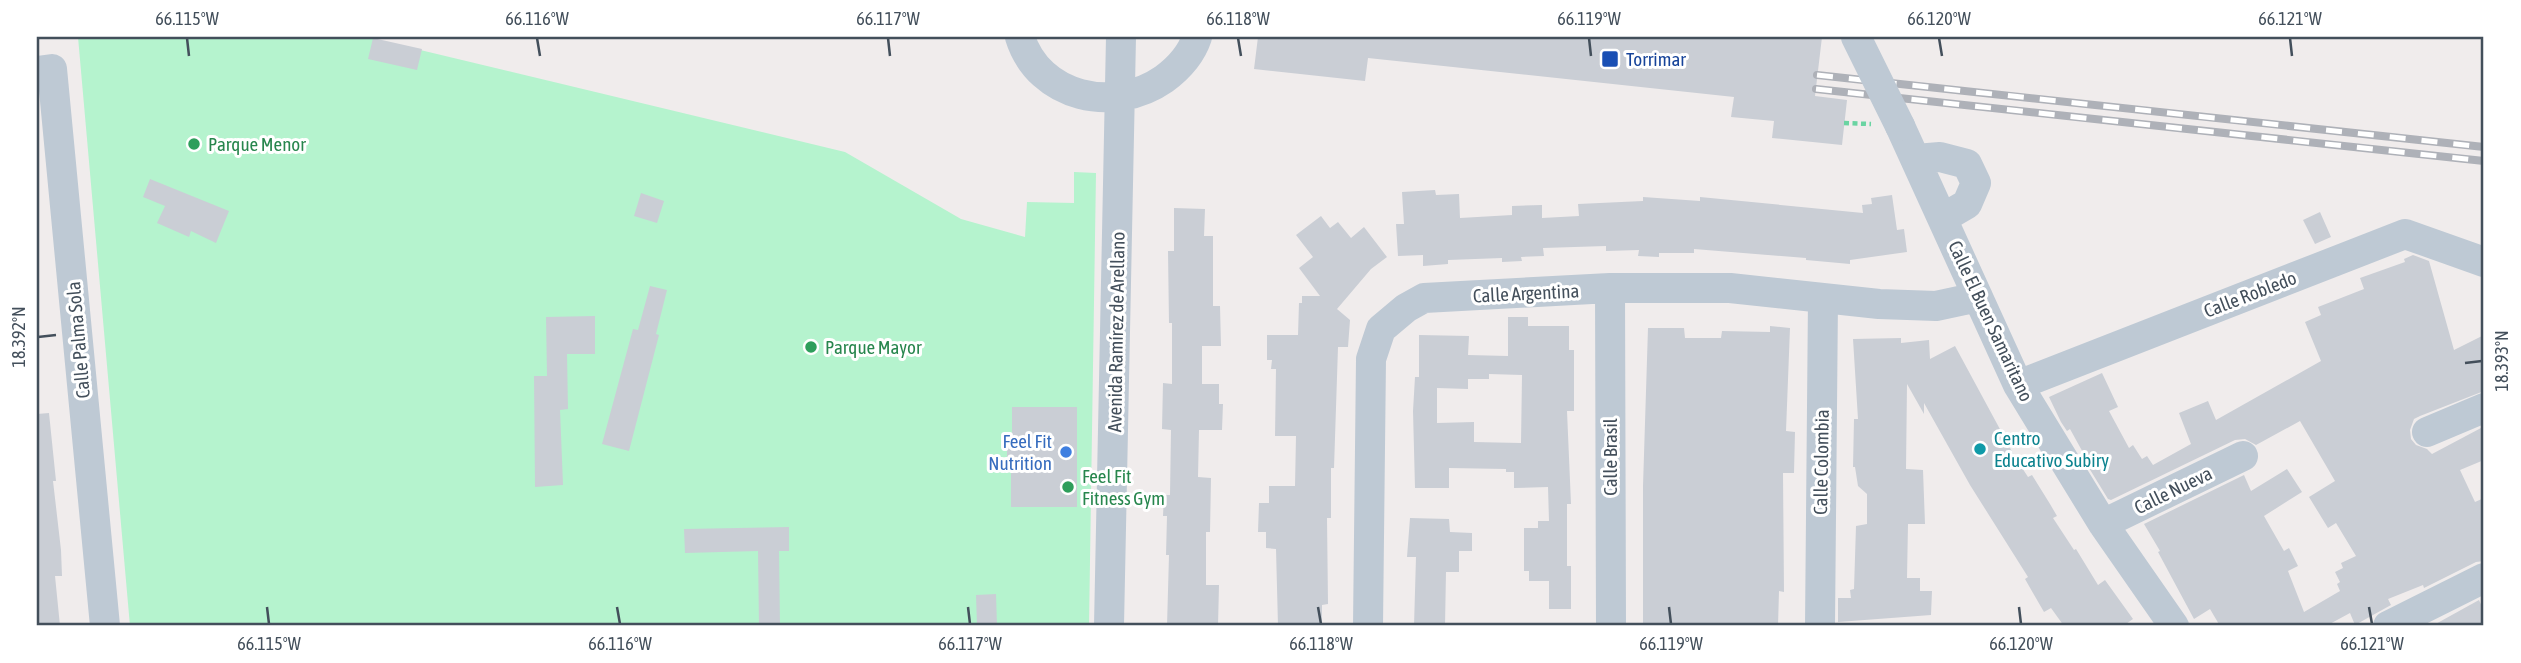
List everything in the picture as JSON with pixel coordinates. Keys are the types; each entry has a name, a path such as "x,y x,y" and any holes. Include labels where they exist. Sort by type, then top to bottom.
{"street":[{"path":"1020,37 1023,48 1039,70 1059,86 1089,97 1120,98 1148,90 1177,69 1197,37"},
{"name":"Avenida Ramírez de Arellano","path":"1109,626 1121,37"},
{"name":"Calle El Buen Samaritano","path":"1856,37 1916,159 2018,385 2103,524 2174,626"},
{"name":"Calle Palma Sola","path":"37,71 52,69 105,626"},
{"path":"1916,159 1940,157 1967,164 1976,183 1967,204 1943,218"},
{"name":"Calle Robledo","path":"2018,385 2405,234 2484,262"},
{"name":"Calle Argentina","path":"1368,626 1371,359 1381,329 1406,308 1424,298 1610,288 1730,288 1879,304 1936,306 1978,297"},
{"name":"Calle Brasil","path":"1610,288 1611,626"},
{"name":"Calle Colombia","path":"1820,626 1823,298"},
{"path":"2427,432 2484,408"},
{"name":"Calle Nueva","path":"2103,524 2243,456"},
{"path":"2388,626 2484,578"}],"green space":[{"path":"78,37 366,37 845,152 961,219 1025,237 1027,202 1074,203 1074,172 1096,173 1089,626 130,626"}],"building":[{"path":"1258,37 1822,37 1815,96 1847,100 1842,145 1772,138 1774,121 1731,117 1734,97 1368,58 1365,81 1254,69"},
{"path":"373,38 422,49 417,70 368,59"},
{"path":"150,179 229,211 216,243 191,231 189,237 157,223 165,206 143,197"},
{"path":"1435,190 1436,195 1459,194 1460,218 1512,215 1512,206 1542,205 1542,218 1579,216 1578,204 1643,201 1643,197 1700,201 1700,197 1863,213 1862,205 1872,204 1871,198 1892,195 1897,230 1904,229 1907,252 1850,260 1850,264 1694,249 1694,253 1659,253 1659,257 1638,256 1639,250 1606,251 1606,246 1543,248 1544,256 1521,257 1522,261 1502,262 1502,258 1448,260 1448,264 1423,266 1423,255 1398,256 1396,224 1404,224 1402,192"},
{"path":"641,193 664,201 657,223 634,216"},
{"path":"1174,208 1205,209 1204,236 1213,236 1213,306 1220,306 1221,346 1202,346 1202,384 1219,384 1219,404 1223,404 1222,430 1199,430 1198,477 1211,478 1210,532 1206,532 1206,585 1219,585 1218,626 1167,626 1169,555 1166,555 1167,516 1163,516 1164,495 1170,495 1171,430 1162,429 1163,383 1172,384 1168,251 1174,251"},
{"path":"2320,212 2331,237 2315,244 2303,220"},
{"path":"1321,216 1330,228 1338,222 1351,238 1364,227 1387,257 1371,269 1337,309 1350,320 1348,347 1338,347 1331,518 1327,518 1328,604 1322,605 1322,626 1278,626 1276,549 1266,548 1266,532 1258,532 1259,503 1269,503 1269,486 1295,486 1296,436 1275,436 1276,369 1271,369 1272,360 1267,360 1267,335 1298,335 1299,303 1302,303 1302,296 1320,296 1299,268 1313,257 1296,235"},
{"path":"2413,255 2429,261 2454,350 2484,335 2484,391 2414,419 2410,430 2411,439 2416,445 2432,454 2481,428 2484,435 2484,460 2460,470 2475,502 2484,498 2484,561 2476,562 2424,588 2423,585 2388,599 2391,605 2355,625 2350,613 2326,626 2220,626 2210,609 2194,619 2144,524 2244,475 2251,491 2287,469 2302,492 2264,516 2284,551 2289,548 2298,566 2288,571 2304,612 2340,591 2337,584 2340,582 2335,572 2343,568 2341,563 2356,556 2336,523 2328,528 2309,497 2335,481 2300,421 2256,445 2245,439 2235,440 2111,500 2089,468 2091,467 2070,429 2067,431 2061,422 2049,397 2102,373 2118,407 2109,411 2129,448 2133,445 2142,459 2147,456 2153,465 2191,444 2179,413 2208,401 2216,420 2321,361 2305,322 2321,315 2318,307 2364,289 2360,278 2405,262 2404,259"},
{"path":"650,286 667,290 656,334 659,335 629,451 602,444 633,329 638,330"},
{"path":"595,316 595,354 567,354 568,409 560,410 563,485 535,487 534,376 547,376 546,317"},
{"path":"1508,317 1528,317 1528,326 1569,326 1569,350 1574,350 1574,411 1567,411 1571,504 1567,504 1567,566 1571,566 1571,609 1549,609 1549,581 1529,581 1529,571 1524,571 1524,528 1538,528 1538,521 1549,521 1548,487 1514,488 1514,472 1506,472 1506,469 1449,468 1449,488 1415,488 1413,411 1415,377 1419,377 1419,335 1469,336 1468,355 1508,356","holes":["1489,374 1522,375 1521,443 1474,442 1474,422 1437,423 1437,388 1468,389 1468,379 1489,379"]},
{"path":"1770,326 1790,328 1786,431 1795,432 1794,473 1783,473 1784,592 1779,591 1778,626 1643,626 1643,486 1648,328 1684,328 1685,338 1721,338 1722,331 1770,332"},
{"path":"1901,338 1901,343 1929,340 1930,359 1955,346 2015,457 2028,477 2032,475 2057,516 2053,518 2098,585 2105,580 2133,619 2123,626 2064,626 2051,608 2044,612 2025,579 2028,577 1970,485 1924,403 1924,414 1907,384 1906,469 1923,470 1925,524 1908,524 1907,578 1920,578 1920,591 1932,591 1931,615 1838,622 1838,598 1851,598 1850,590 1854,589 1856,526 1867,524 1867,494 1858,486 1853,467 1854,419 1858,419 1853,339"},
{"path":"1012,407 1077,407 1077,507 1011,507 1011,467 1007,467 1007,446 1012,446"},
{"path":"49,413 61,550 62,576 55,576 60,626 37,626 37,414"},
{"path":"1410,518 1449,519 1450,532 1472,533 1472,551 1459,551 1459,572 1446,572 1445,626 1414,626 1416,557 1407,557"},
{"path":"789,527 789,551 779,551 780,626 759,626 758,551 685,553 684,529"},
{"path":"996,594 997,626 977,626 976,595"},
{"path":"2479,600 2484,611 2484,626 2432,626"}],"railway":[{"path":"1817,75 2484,147"},
{"path":"1816,89 2484,161"}],"place":[{"name":"Torrimar","path":"1610,59"},
{"name":"Parque Menor","path":"194,144"},
{"name":"Parque Mayor","path":"811,347"},
{"name":"Centro Educativo Subiry","path":"1980,449"},
{"name":"Feel Fit Nutrition","path":"1066,452"},
{"name":"Feel Fit Fitness Gym","path":"1068,487"}]}
